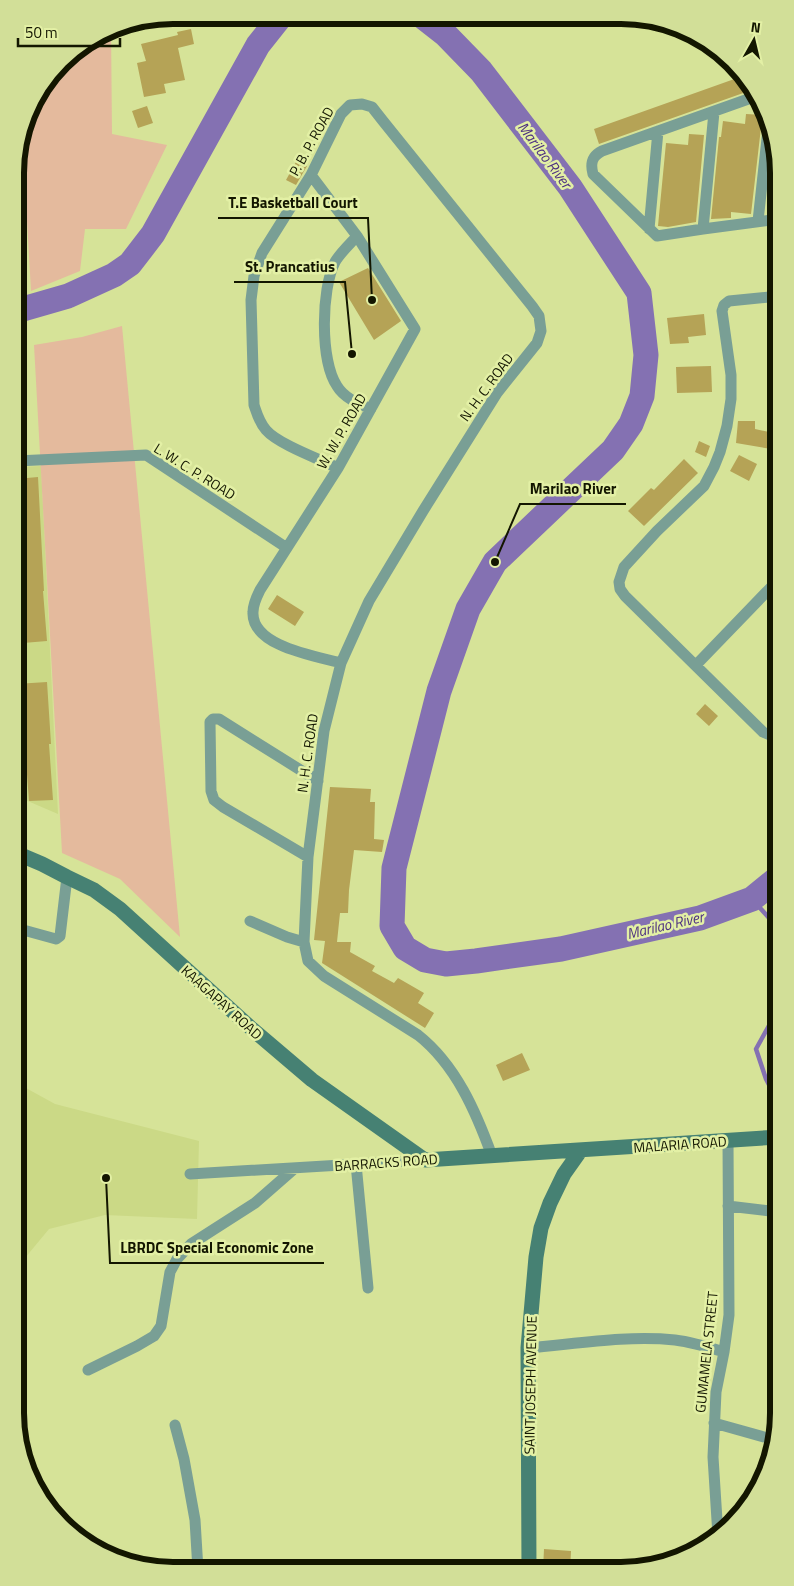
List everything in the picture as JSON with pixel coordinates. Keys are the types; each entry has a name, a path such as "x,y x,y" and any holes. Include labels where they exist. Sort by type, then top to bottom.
{"street":[{"path":"750,98 596,154 591,166 593,174 657,236 770,220"},
{"name":"P. B. P. ROAD","path":"338,468 274,438 258,418 254,405 251,300 254,276 262,253 311,175 341,114 350,105 362,104 372,107 532,306 539,316 541,331"},
{"path":"703,229 714,112"},
{"path":"649,229 658,131"},
{"path":"758,221 767,142"},
{"name":"W. W. P. ROAD","path":"311,175 357,236 415,329 338,468 260,590 252,612 254,624 260,633 269,640 280,646 341,663"},
{"path":"357,236 335,261 328,281 324,332 329,370 337,387 354,402 371,409"},
{"path":"770,297 729,301 724,305 722,311 731,375 731,399 727,426 720,452 704,486 644,545 620,574 620,588 624,596 763,732 770,735"},
{"name":"N. H. C. ROAD","path":"492,1156 480,1123 465,1094 429,1044 324,976 308,961 304,942 308,857 324,731 341,663 369,601 423,511 497,393 537,343 541,331"},
{"name":"L. W. C. P. ROAD","path":"24,461 146,455 287,548"},
{"path":"696,665 770,588"},
{"path":"308,857 214,800 211,790 210,722 213,718 219,719 318,781"},
{"name":"KAAGAPAY ROAD","path":"24,856 94,890 120,908 252,1029 312,1080 425,1160"},
{"path":"24,931 47,938 56,939 60,936 66,877"},
{"path":"250,921 286,937 304,942"},
{"name":"MALARIA ROAD","path":"581,1150 770,1138"},
{"name":"GUMAMELA STREET","path":"717,1527 713,1457 716,1392 729,1315 728,1141"},
{"name":"BARRACKS ROAD","path":"190,1174 581,1150"},
{"name":"SAINT JOSEPH AVENUE","path":"529,1562 528,1348 536,1257 541,1228 550,1203 564,1174 581,1150"},
{"path":"356,1164 368,1288"},
{"path":"88,1370 138,1346 154,1336 161,1326 170,1272 177,1259 191,1244 255,1204 295,1168"},
{"path":"728,1206 770,1211"},
{"path":"528,1348 653,1339 676,1340 724,1352"},
{"path":"714,1423 768,1438"},
{"path":"175,1425 184,1459 195,1520 198,1562"}],"shaded area":[{"path":"111,37 112,134 167,145 126,229 85,229 80,271 31,291 24,168 29,134 39,107 55,82 75,61 90,49"},
{"path":"122,326 180,937 120,879 62,853 34,345 82,337"},
{"path":"41,466 58,814 24,799 24,467"},
{"path":"24,1087 55,1104 199,1141 197,1219 105,1215 49,1229 24,1259"}],"building":[{"path":"191,29 194,44 178,48 185,80 164,84 166,93 144,97 137,63 146,61 141,44 178,35 177,32"},
{"path":"736,78 746,92 599,144 594,129"},
{"path":"147,106 153,123 138,128 132,111"},
{"path":"746,114 758,115 761,124 751,214 731,212 731,218 711,219 719,137 721,137 723,121 745,124"},
{"path":"689,134 704,135 696,222 668,227 658,226 666,143 688,145"},
{"path":"297,160 307,166 296,185 286,180"},
{"path":"770,181 770,209 767,209"},
{"path":"368,268 401,321 374,340 339,282"},
{"path":"704,314 706,335 688,337 689,343 670,344 667,318"},
{"path":"711,366 712,392 677,393 676,367"},
{"path":"738,421 755,421 755,429 770,432 770,449 736,443"},
{"path":"699,441 710,446 706,457 695,452"},
{"path":"739,455 757,464 749,481 730,471"},
{"path":"684,459 698,473 644,526 628,511 651,488 654,490"},
{"path":"38,477 47,641 24,643 24,478"},
{"path":"277,595 304,612 295,626 268,609"},
{"path":"47,682 53,800 29,801 26,761 24,761 24,683"},
{"path":"705,704 718,716 709,726 696,714"},
{"path":"330,787 371,789 370,802 375,802 374,839 384,840 382,852 354,850 348,913 340,913 337,942 351,942 350,952 375,966 372,971 394,983 398,978 424,993 418,1003 434,1013 425,1028 322,963 325,941 314,940"},
{"path":"522,1053 530,1070 503,1081 496,1065"},
{"path":"544,1549 571,1551 570,1562 543,1562"}],"waterway":[{"name":"Marilao River","path":"24,309 68,296 114,275 130,264 153,234 258,45 275,24"},
{"name":"Marilao River","path":"432,24 446,35 481,71 570,187 639,293 646,355 642,396 631,424 613,450 495,562 468,609 439,691 394,868 392,926 405,948 425,960 446,964 476,961 561,949 700,918 752,899 770,884"},
{"path":"752,899 770,919"},
{"path":"770,1024 756,1049 770,1087"}],"place":[{"name":"T.E Basketball Court","path":"372,300"},
{"name":"St. Prancatius","path":"352,354"},
{"name":"Marilao River","path":"495,562"},
{"name":"LBRDC Special Economic Zone","path":"106,1178"}]}
